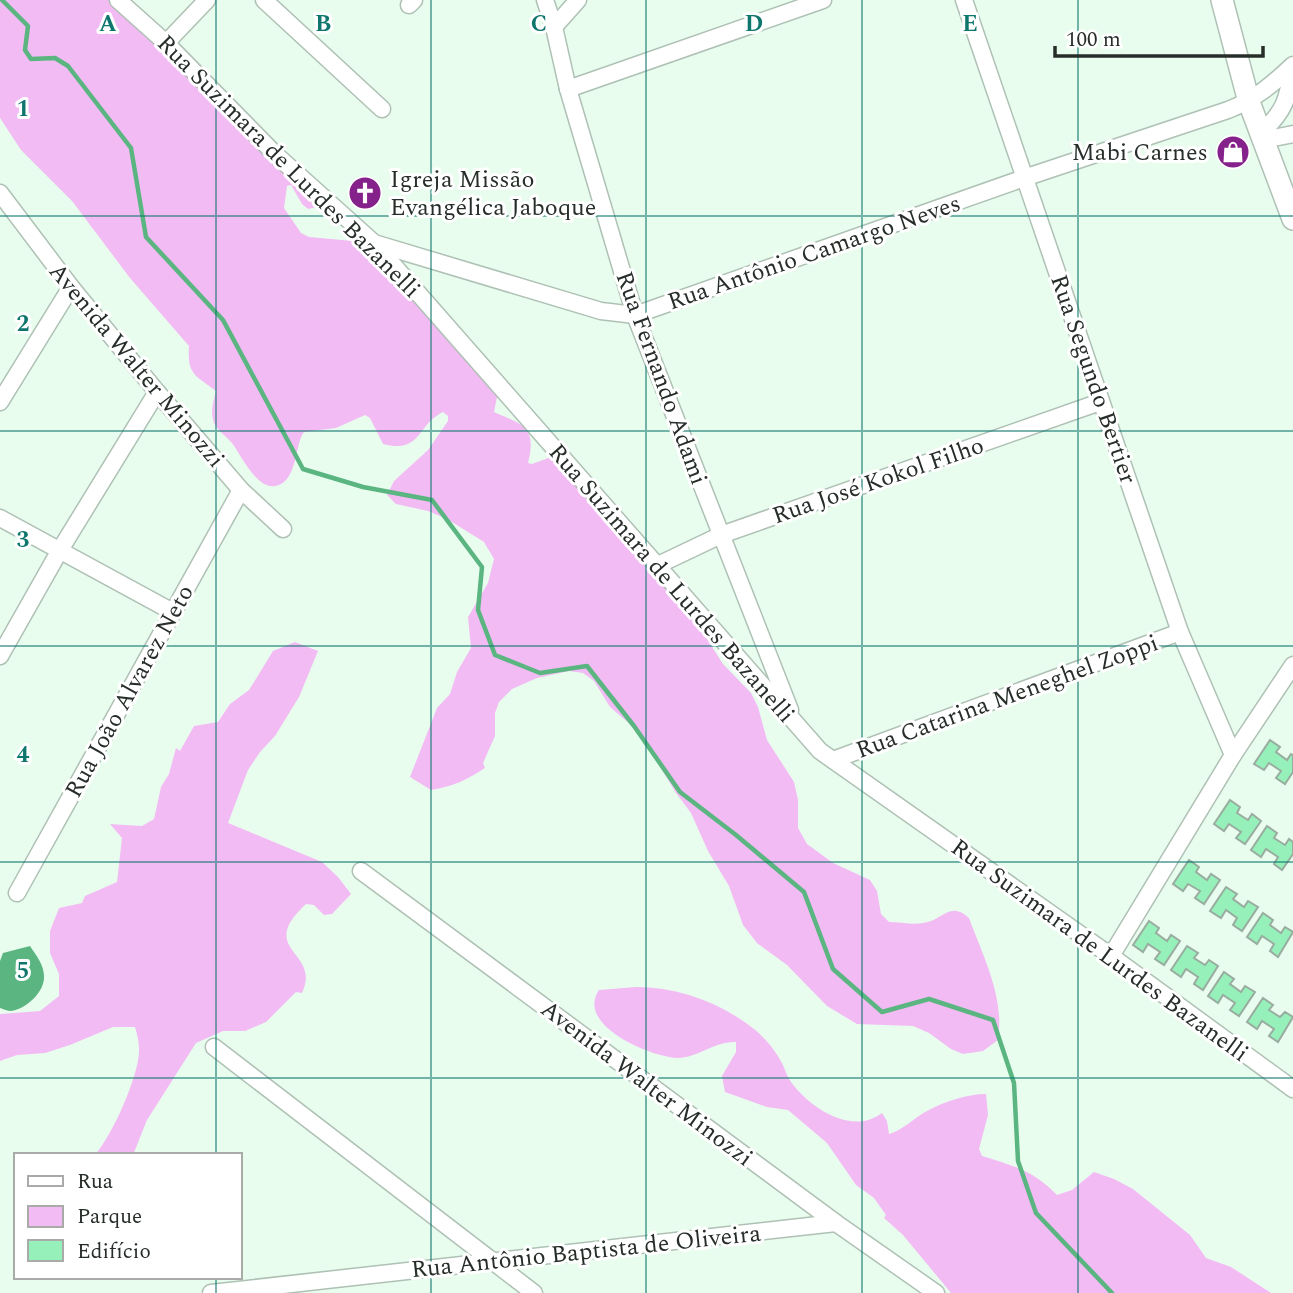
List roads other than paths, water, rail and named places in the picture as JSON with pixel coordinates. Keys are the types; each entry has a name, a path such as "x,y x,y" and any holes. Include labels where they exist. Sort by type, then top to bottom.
{"street":[{"name":"Rua Suzimara de Lurdes Bazanelli","path":"118,0 166,43 275,154 374,243 820,751 1111,956 1293,1089"},
{"path":"166,43 207,0"},
{"path":"264,0 382,108"},
{"name":"Rua Fernando Adami","path":"545,0 568,89 635,315 795,722"},
{"path":"554,27 578,0"},
{"path":"568,89 823,0"},
{"name":"Rua Segundo Bertier","path":"964,0 1027,177 1180,632 1233,755"},
{"path":"1222,0 1249,102 1293,219"},
{"path":"1249,102 1293,67"},
{"path":"1262,137 1280,116 1289,92 1293,67"},
{"name":"Rua Antônio Camargo Neves","path":"374,243 601,312 635,315 1249,102"},
{"path":"1262,137 1293,134"},
{"path":"1277,175 1293,190"},
{"name":"Avenida Walter Minozzi","path":"0,193 71,287 158,392 241,490 283,529"},
{"path":"0,402 71,287"},
{"path":"0,656 158,392"},
{"name":"Rua José Kokol Filho","path":"657,565 721,535 1101,402"},
{"name":"Rua João Alvarez Neto","path":"17,893 241,490"},
{"path":"0,518 173,612"},
{"name":"Rua Catarina Meneghel Zoppi","path":"833,760 1180,632"},
{"path":"1111,956 1233,755 1293,665"},
{"name":"Avenida Walter Minozzi","path":"361,871 836,1223 936,1293"},
{"path":"214,1047 534,1293"},
{"name":"Rua Antônio Baptista de Oliveira","path":"211,1293 836,1223"}],"waterway":[{"path":"2,0 28,26 25,50 31,59 55,58 68,66 131,148 146,237 223,320 303,469 363,487 432,500 482,567 478,610 495,655 540,673 587,666 634,726 680,792 804,892 833,969 882,1012 929,999 993,1020 1014,1083 1018,1161 1036,1213 1112,1293"}],"place":[{"name":"Mabi Carnes","path":"1233,152"},
{"name":"Igreja Missão Evangélica Jaboque","path":"365,193"}]}
